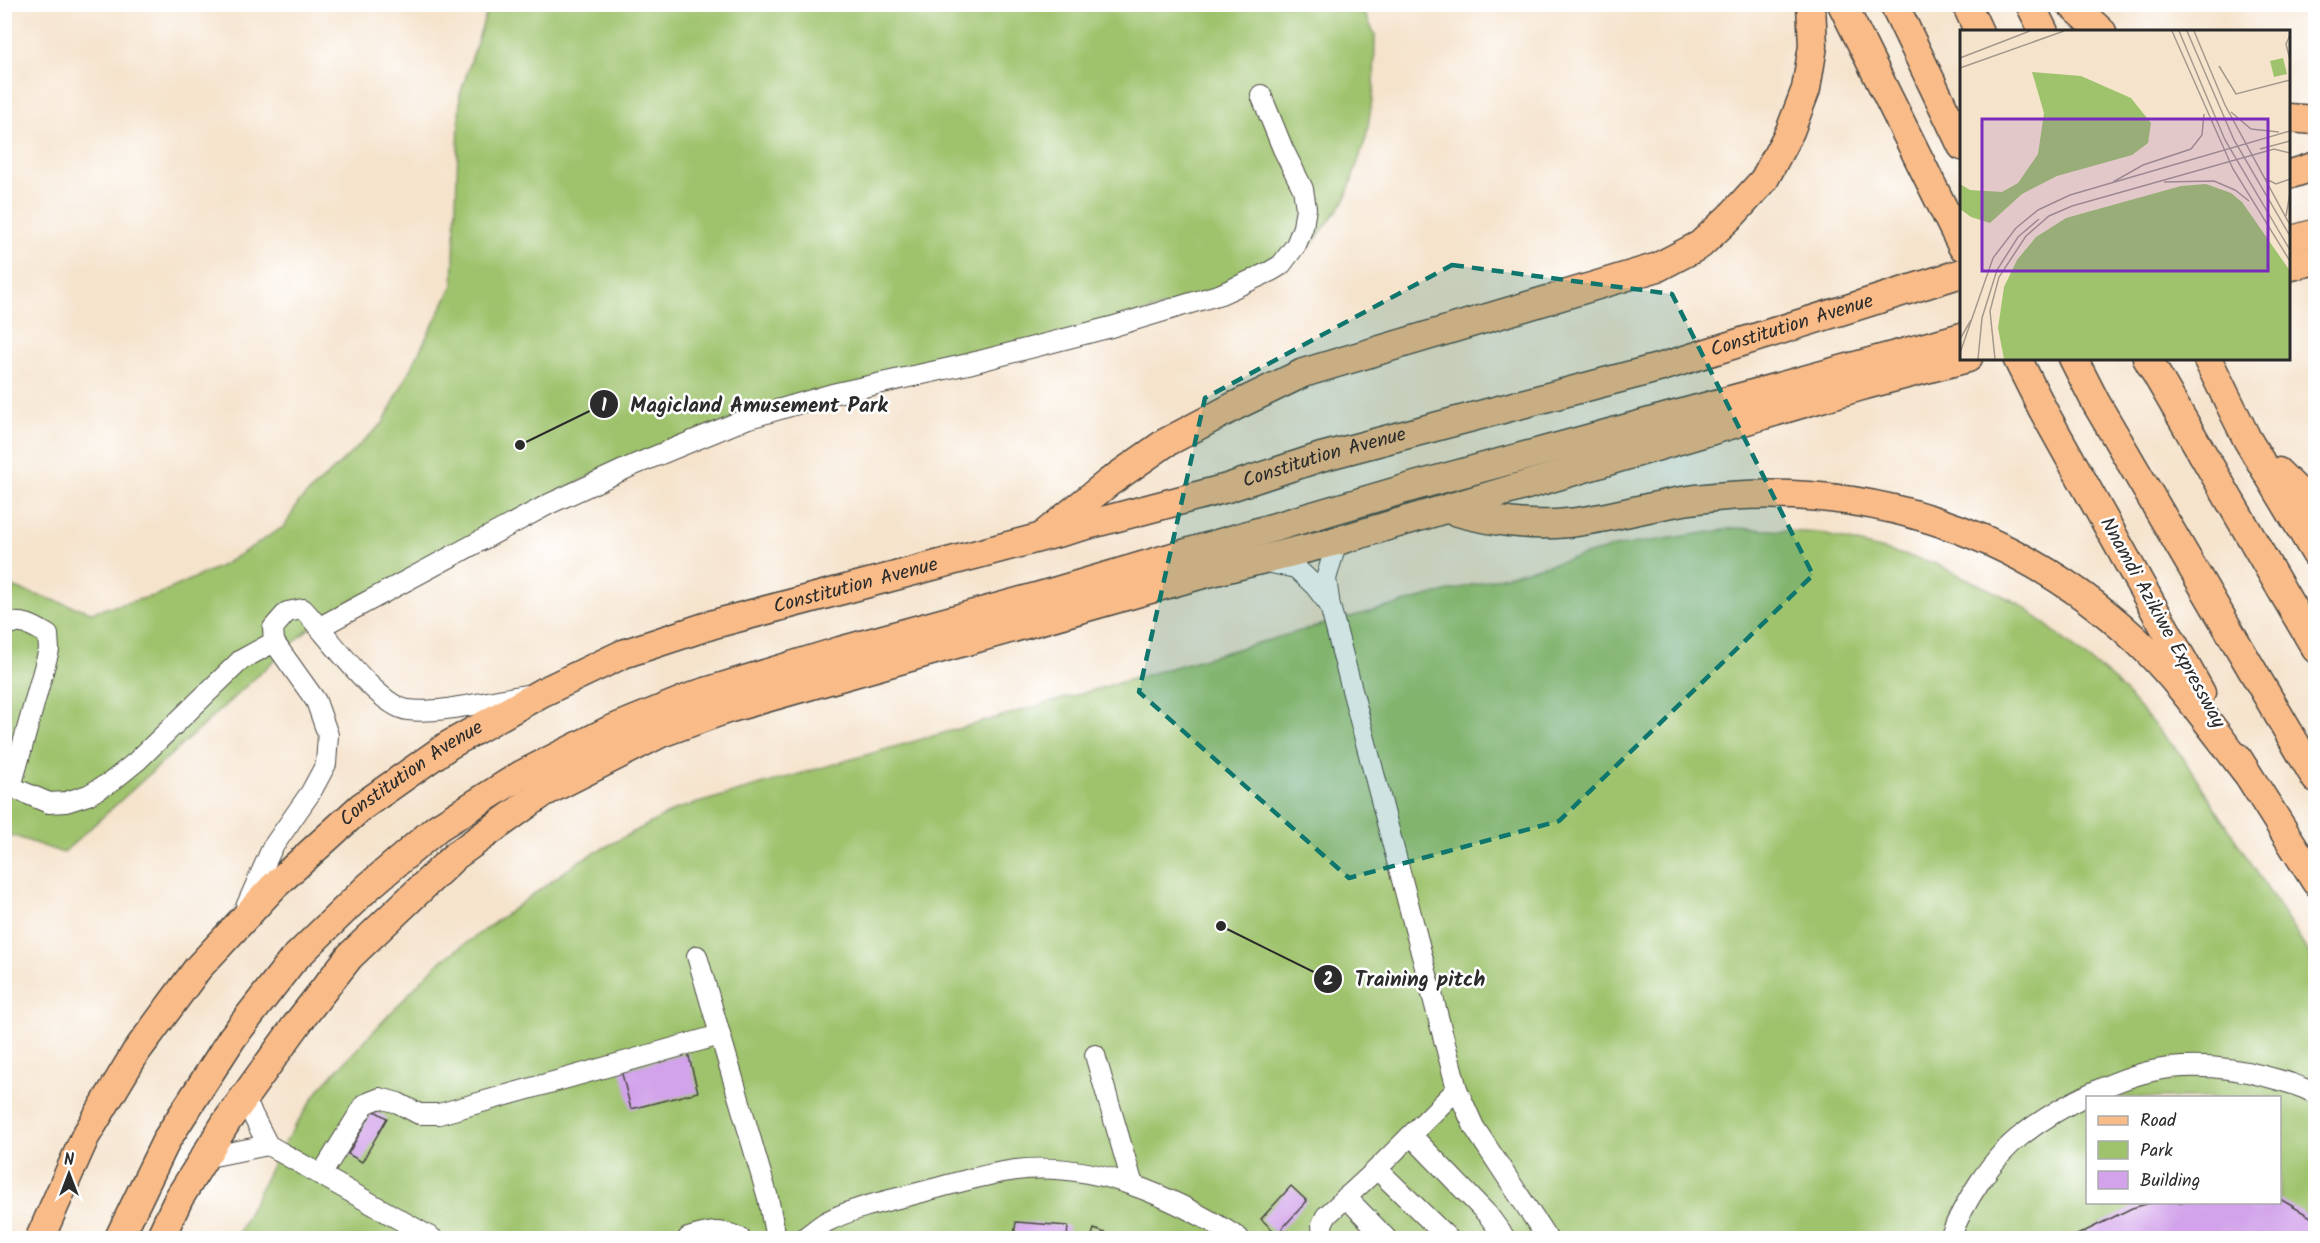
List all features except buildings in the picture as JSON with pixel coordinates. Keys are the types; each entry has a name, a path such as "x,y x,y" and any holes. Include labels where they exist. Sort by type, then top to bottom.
{"highway":[{"path":"1040,538 1108,483 1165,443 1303,374 1658,267 1700,245 1764,180 1790,131 1806,89 1813,46 1811,4"},
{"path":"1842,4 1960,242"},
{"path":"1894,4 1960,142"},
{"path":"1966,4 1978,30"},
{"path":"2030,4 2043,30"},
{"path":"2071,4 2100,30"},
{"path":"2290,118 2316,120"},
{"path":"2290,175 2316,166"},
{"path":"2290,247 2316,246"},
{"path":"2290,267 2316,260"},
{"name":"Constitution Avenue","path":"40,1239 85,1137 136,1052 198,968 274,886 361,807 449,745 541,693 623,654 714,624 1227,488 1321,457 1662,367 1960,274"},
{"path":"119,1239 167,1139 232,1038 292,961 367,888 437,828 521,775 608,731 699,694 840,651 1040,596 1415,486 1899,354 1958,350"},
{"path":"292,961 455,856 543,793 661,734 727,709 1196,576 1437,512 1865,385 1958,350"},
{"path":"1865,385 1899,354"},
{"name":"Nnamdi Azikiwe Expressway","path":"2018,360 2048,421 2246,772 2316,882"},
{"path":"2074,360 2096,404 2316,778"},
{"path":"2148,360 2316,649"},
{"path":"2208,360 2247,439 2316,554"},
{"path":"2247,439 2316,508"},
{"path":"1437,512 1543,524 1569,523 1694,499 1761,495 1842,499 1919,514 2010,551 2058,578 2098,608 2135,639 2174,679 2246,772"},
{"path":"160,1239 179,1198 204,1158 300,1020 350,956 455,856"},
{"path":"142,1239 179,1198"}],"main road":[{"path":"2290,240 2316,232"}],"lane":[{"path":"320,627 549,504 634,465 746,419 832,394 968,364 1111,327 1221,294 1271,271 1281,265 1296,245 1303,227 1306,208 1303,189 1283,150 1261,95"},
{"path":"1344,538 1326,579 1330,606 1457,1089 1474,1127 1547,1239"},
{"path":"1259,561 1296,568 1315,586 1330,606"},
{"path":"239,924 272,848 311,792 326,764 328,735 315,701 274,642 273,628 287,612 303,609 371,689 406,710 437,709 541,693"},
{"path":"4,624 18,621 30,624 48,635 50,650 8,786 49,803 66,802 88,795 111,782 137,761 240,660 274,642"},
{"path":"697,956 768,1198 776,1239"},
{"path":"321,1175 365,1104 380,1098 398,1103 419,1114 439,1114 720,1035"},
{"path":"1095,1055 1132,1185"},
{"path":"1950,1239 1956,1223 1982,1177 2020,1136 2061,1108 2114,1082 2169,1068 2236,1069 2300,1085 2316,1094"},
{"path":"1323,1239 1322,1224 1326,1216 1457,1089"},
{"path":"244,1098 268,1145 432,1239"},
{"path":"1411,1135 1488,1215 1505,1239"},
{"path":"204,1158 268,1145"},
{"path":"1377,1169 1448,1239"},
{"path":"804,1239 827,1222 874,1205 985,1176 1018,1170 1050,1170 1102,1176 1132,1185 1190,1210 1239,1239"},
{"path":"1346,1197 1386,1239"},
{"path":"688,1239 711,1232 726,1232 740,1239"}],"highlighted area":[{"path":"1452,265 1672,294 1813,575 1559,821 1349,878 1139,692 1205,398"}],"green space":[{"path":"1360,4 1375,35 1374,88 1366,138 1345,200 1309,248 1214,292 607,467 324,615 63,853 5,833 5,585 91,612 157,595 223,565 285,526 298,503 383,423 453,285 460,95 489,5"},
{"path":"1736,528 1819,533 1934,563 2020,604 2115,681 2182,756 2315,963 2315,1238 236,1238 279,1151 320,1088 437,964 581,860 677,809 1335,621 1619,546"}],"place":[{"name":"Magicland Amusement Park","path":"520,445"},
{"name":"Training pitch","path":"1221,926"}]}
